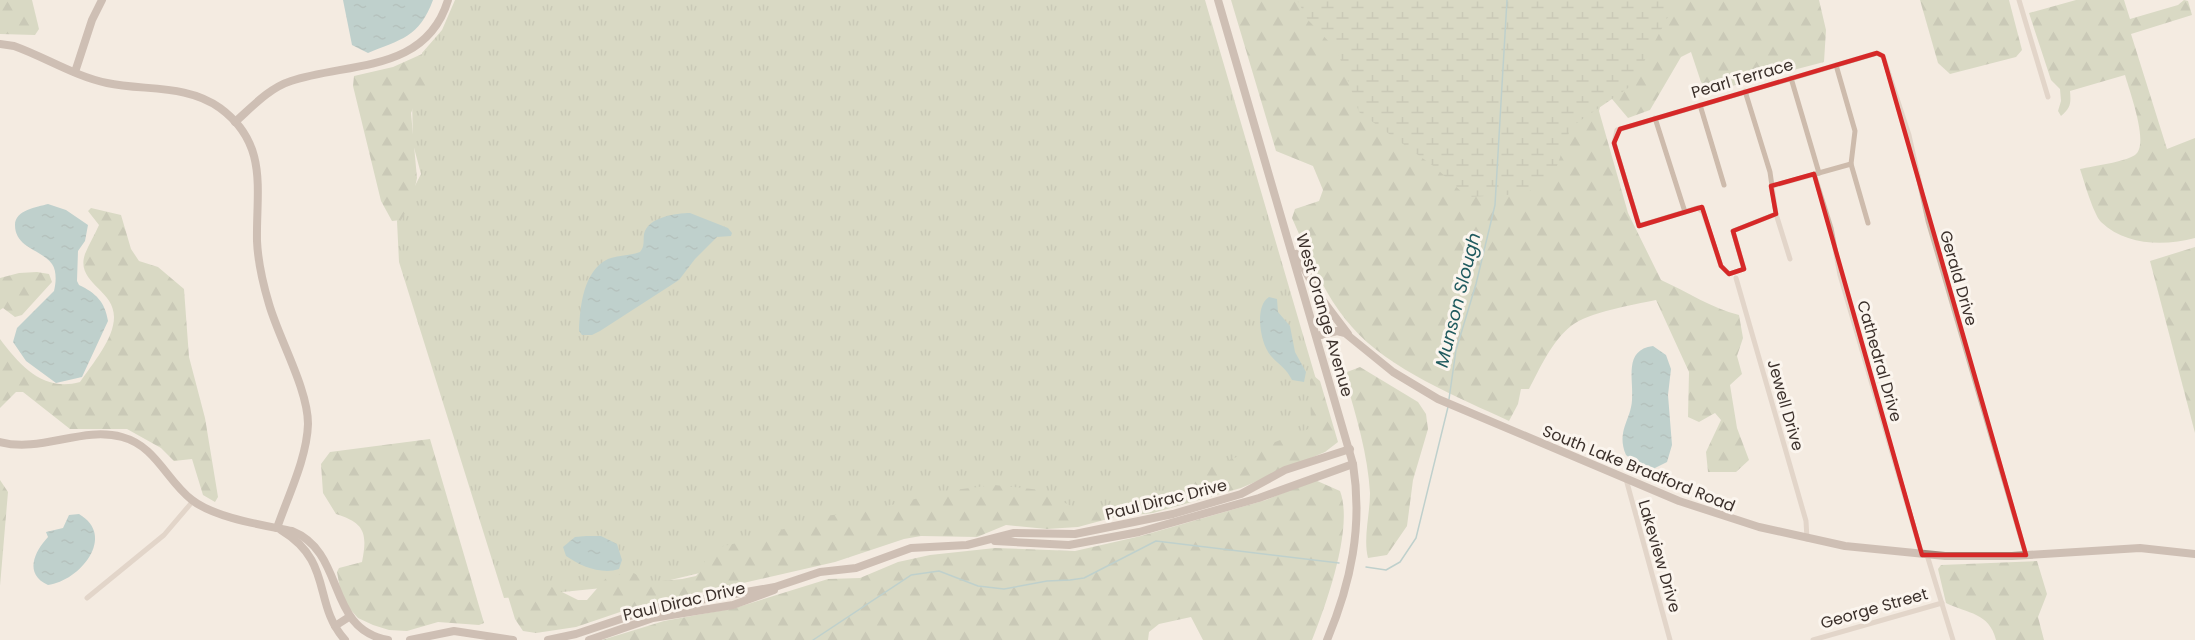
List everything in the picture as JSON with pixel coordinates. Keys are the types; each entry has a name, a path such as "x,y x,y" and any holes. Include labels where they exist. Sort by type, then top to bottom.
{"street":[{"path":"75,72 92,20 102,0"},
{"path":"235,122 272,90 291,81 394,58 411,50 432,32 448,0"},
{"name":"West Orange Avenue","path":"1218,0 1353,464 1357,518 1353,560 1340,609 1327,640"},
{"path":"2019,0 2048,98"},
{"path":"0,44 27,50 75,72 106,82 171,89 194,95 221,109 235,122 247,139 256,162 259,186 257,244 263,282 278,333 303,393 308,415 306,442 277,528"},
{"name":"Gerald Drive","path":"1836,65 1877,53 1883,56 1887,65 1909,135 1928,222 2026,555"},
{"path":"1836,65 1854,131 1851,164 1868,223"},
{"name":"Pearl Terrace","path":"1685,212 1639,226 1614,137 1620,129 1836,65"},
{"name":"Cathedral Drive","path":"1791,78 1831,228 1840,275 1953,640"},
{"path":"1746,91 1773,186 1776,214 1790,259"},
{"path":"1700,105 1724,185"},
{"path":"1655,118 1685,212 1698,208 1703,212 1725,272 1729,274 1744,269 1733,231 1776,214"},
{"path":"1773,186 1851,164"},
{"name":"South Lake Bradford Road","path":"1286,231 1320,297 1351,337 1393,372 1438,399 1698,508 1807,539 1845,546 1925,555 2026,555 2140,548 2195,554"},
{"name":"Jewell Drive","path":"1736,278 1806,521 1807,539"},
{"path":"1317,336 1336,331 1351,337"},
{"path":"0,442 32,446 90,436 121,437 147,450 193,501 218,512 298,533 320,552 331,570 339,599 349,617 365,631 387,640"},
{"name":"Paul Dirac Drive","path":"981,542 1014,533 1075,534 1184,511 1241,494 1285,470 1350,449"},
{"name":"Paul Dirac Drive","path":"589,640 653,618 742,603 820,572 863,566 911,548 1019,540 1059,545 1109,538 1168,525 1259,498 1353,464"},
{"name":"Lakeview Drive","path":"1626,479 1670,640"},
{"path":"87,598 164,535 193,501"},
{"path":"277,528 299,545 312,560 323,585 334,626 345,640"},
{"name":"Paul Dirac Drive","path":"548,640 576,634 654,608 783,585"},
{"name":"George Street","path":"1813,640 1942,603"},
{"path":"334,626 349,617"},
{"path":"410,640 454,631 513,640"}],"highlighted area":[{"path":"1877,53 1883,56 2026,555 1922,555 1814,174 1771,186 1776,214 1733,231 1744,269 1729,274 1721,266 1702,207 1639,226 1614,143 1620,129"}],"green space":[{"path":"0,0 32,0 39,29 35,35 0,34"},
{"path":"455,0 1205,0 1332,434 1176,500 1077,516 955,512 662,582 504,598 399,262 397,221 421,174 413,144 412,98 426,83 422,53 442,30"},
{"path":"1231,0 1819,0 1826,30 1824,62 1709,92 1701,82 1691,52 1681,57 1650,110 1628,118 1612,99 1601,102 1599,111 1628,213 1661,280 1709,304 1739,315 1743,338 1737,356 1742,374 1730,385 1737,428 1749,460 1736,472 1708,472 1706,452 1721,420 1715,413 1699,422 1688,417 1689,372 1656,300 1599,313 1571,326 1552,347 1529,389 1521,389 1518,404 1509,421 1426,381 1367,342 1333,302 1292,218 1295,209 1319,201 1323,190 1313,166 1276,151"},
{"path":"1297,0 1664,0 1669,15 1631,86 1571,127 1554,174 1525,194 1467,197 1436,168 1359,112 1337,50 1308,20"},
{"path":"1920,0 2009,0 2022,50 2016,57 1950,74 1938,63"},
{"path":"2076,0 2124,0 2130,19 2178,5 2184,0 2188,1 2192,15 2131,34 2167,149 2195,138 2195,238 2159,243 2134,240 2111,230 2101,222 2095,212 2080,169 2116,162 2135,155 2139,149 2140,140 2134,104 2125,75 2070,91 2069,108 2061,116 2058,111 2061,101 2060,89 2051,80 2029,13"},
{"path":"422,54 429,76 440,87 438,90 420,91 411,113 417,178 412,201 401,220 392,221 381,201 353,86 354,76 393,67"},
{"path":"91,208 121,215 131,249 139,261 158,267 184,289 189,357 205,418 218,497 215,502 203,495 192,459 174,461 161,448 127,429 70,429 23,392 16,392 0,408 0,339 16,359 34,375 55,383 67,384 80,382 102,351 110,334 114,317 112,307 85,272 83,264 85,254 99,225 88,211"},
{"path":"2195,247 2195,433 2150,261"},
{"path":"19,273 49,274 52,282 22,315 15,317 3,308 0,310 0,278"},
{"path":"1360,367 1418,402 1426,414 1428,429 1413,480 1407,526 1387,555 1368,558 1366,542 1370,501 1369,479 1361,435 1345,378 1347,372"},
{"path":"1314,376 1320,381 1338,442 1325,452 1241,488 1153,513 1115,517 1078,527 1047,529 1006,525 977,537 921,536 904,539 835,562 629,609 576,627 536,633 523,631 515,619 507,593 544,583 578,600 587,600 607,577 632,572 649,582 696,576 703,568 706,556 715,548 750,540 824,516 868,511 946,491 994,485 1041,490 1080,511 1161,499 1189,484 1206,469 1311,428 1310,380"},
{"path":"430,439 484,623 479,625 438,622 407,631 389,630 358,618 348,607 341,594 337,572 339,568 362,562 364,536 362,530 353,521 336,514 323,493 321,464 330,452"},
{"path":"0,480 8,492 0,586"},
{"path":"1315,480 1340,491 1344,525 1337,566 1312,640 1203,640 1191,617 1159,624 1149,632 1148,640 602,640 664,621 735,608 828,579 860,578 898,562 930,555 995,548 1075,551 1141,536 1266,500"},
{"path":"2037,561 2047,594 2038,617 2044,640 1996,640 1993,631 1983,619 1946,603 1938,569 1941,565"}],"water":[{"path":"343,0 433,0 422,22 408,36 368,53 352,45"},
{"path":"48,204 66,210 88,225 85,241 78,251 77,281 79,285 99,299 105,308 108,321 82,377 56,383 26,361 13,342 17,328 54,291 56,281 54,267 47,259 19,239 15,225 16,220 23,213"},
{"path":"690,213 728,228 732,233 731,236 717,237 695,259 679,280 600,331 592,335 582,335 579,331 580,311 584,290 593,272 608,259 640,252 647,228 657,220 670,215"},
{"path":"1269,297 1277,299 1278,312 1290,326 1295,352 1306,372 1304,382 1292,380 1271,356 1264,343 1260,316 1261,308"},
{"path":"1653,346 1666,355 1671,369 1668,395 1672,445 1667,462 1653,469 1639,465 1626,455 1623,447 1623,432 1631,407 1634,359 1637,353"},
{"path":"79,514 90,523 95,534 90,556 72,575 60,582 48,585 36,575 34,569 39,549 48,537 46,532 63,528 69,515"},
{"path":"601,536 617,544 622,560 619,569 606,571 591,568 566,556 563,547 575,537"}],"waterway":[{"name":"Munson Slough","path":"1449,399 1456,350 1476,284 1495,205 1507,0"},
{"name":"Munson Slough","path":"1366,567 1386,570 1400,562 1416,538 1448,407"},
{"name":"Munson Slough","path":"813,640 911,575 939,571 978,586 1004,589 1047,581 1070,580 1084,578 1156,541 1339,563"}]}
